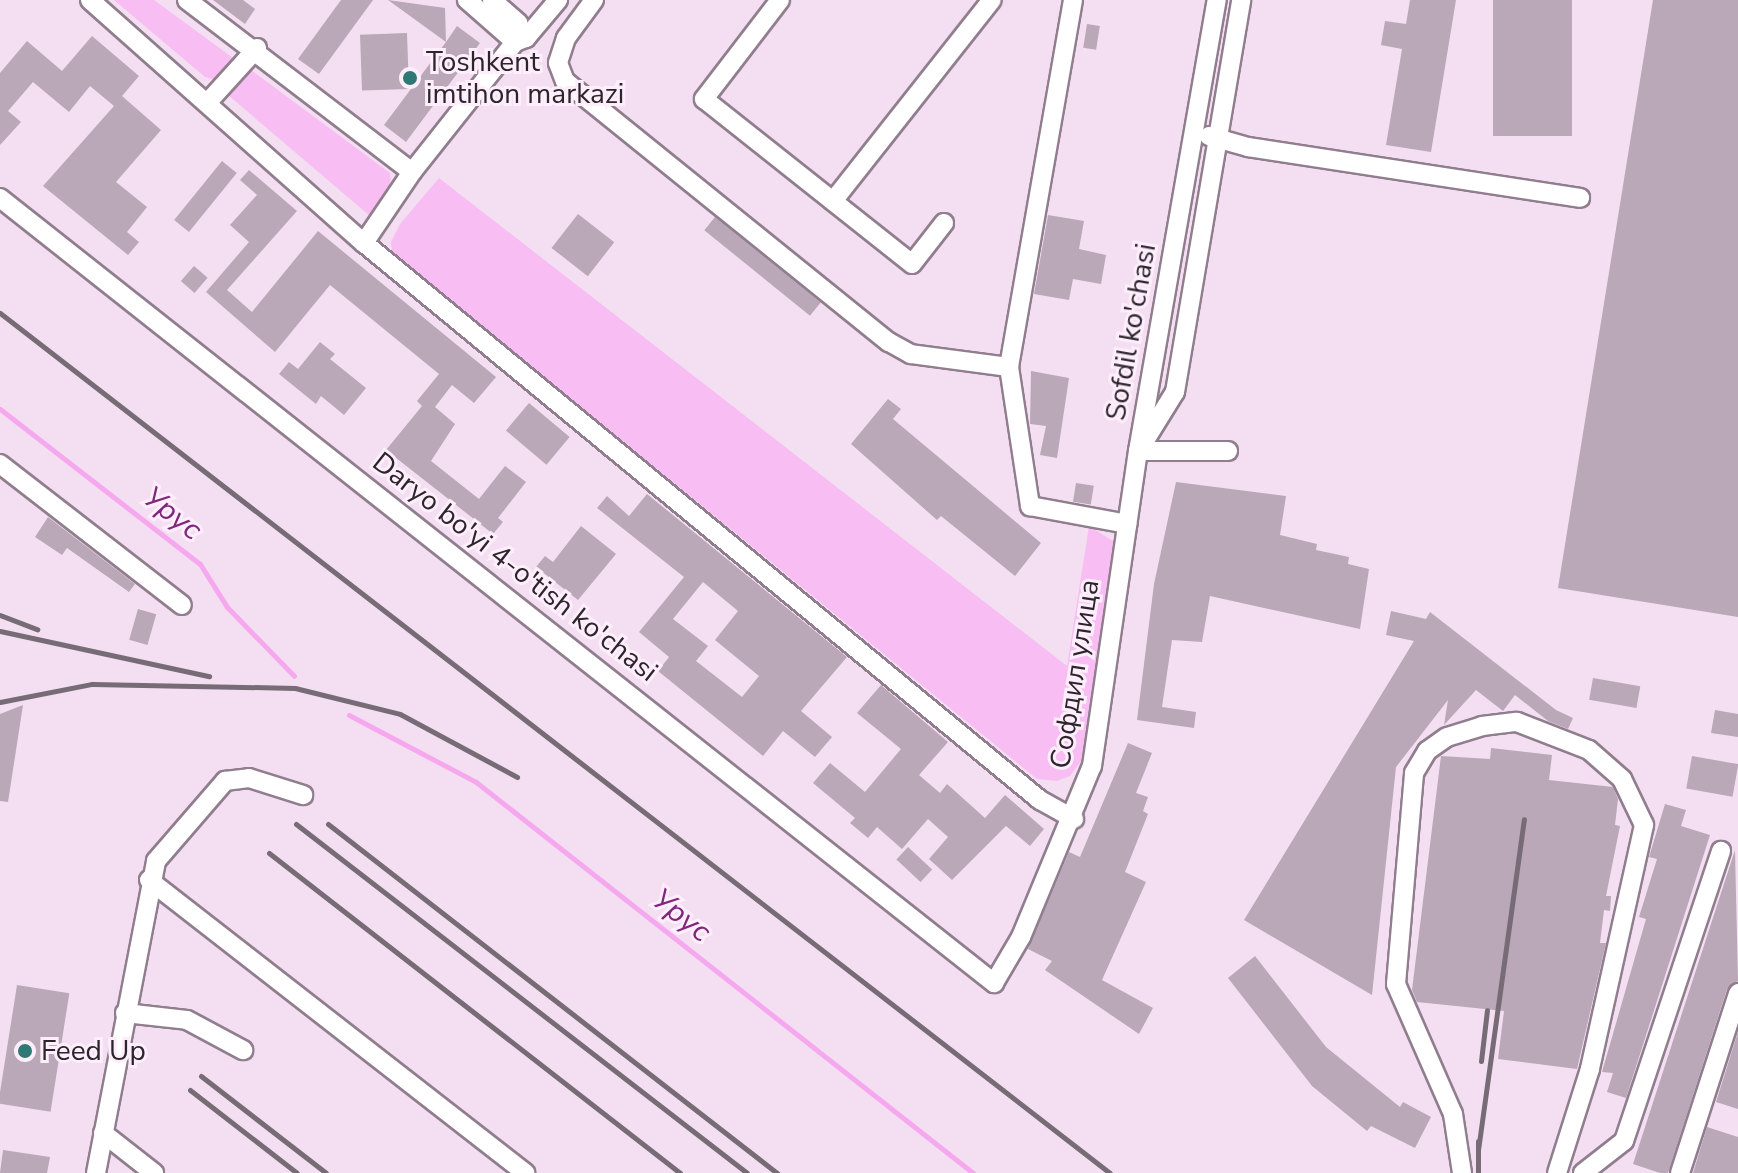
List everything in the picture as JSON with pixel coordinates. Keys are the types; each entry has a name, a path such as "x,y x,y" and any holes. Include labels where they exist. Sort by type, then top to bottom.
{"street":[{"path":"90,0 364,243 1040,800 1074,819"},
{"path":"187,0 257,48 412,172"},
{"path":"467,0 511,38 526,38 558,0"},
{"path":"364,243 511,38 518,23 492,0"},
{"path":"594,0 566,38 558,63 565,81 889,342 911,354 1009,367"},
{"path":"780,0 704,99 912,264 944,223"},
{"path":"833,201 992,0"},
{"path":"1073,0 1009,367 1030,506 1127,524"},
{"name":"Sofdil ko'chasi","path":"1138,451 1217,0"},
{"name":"Sofdil ko'chasi","path":"1138,451 1175,392 1241,0"},
{"path":"208,102 257,48"},
{"path":"1195,134 1248,147 1580,198"},
{"name":"Daryo bo'yi 4-o'tish ko'chasi","path":"0,198 994,983"},
{"path":"1138,451 1228,451"},
{"name":"Софдил улица","path":"994,983 1021,937 1074,819 1092,766 1138,451"},
{"path":"0,464 182,605"},
{"path":"1462,1173 1453,1114 1396,984 1414,773 1427,751 1447,737 1482,726 1517,722 1589,750 1622,779 1644,825 1590,1069 1557,1173"},
{"path":"96,1173 149,880 156,861 225,781 249,778 303,795"},
{"path":"1583,1173 1624,1141 1721,851"},
{"path":"149,880 526,1173"},
{"path":"1680,1173 1738,993"},
{"path":"125,1013 187,1020 243,1050"},
{"path":"103,1133 154,1173"}],"shaded area":[{"path":"114,0 154,0 233,58 216,80 205,77"},
{"path":"251,70 390,173 391,190 370,216 228,95"},
{"path":"439,178 1067,666 1089,526 1116,543 1084,757 1070,776 1057,781 1037,779 392,253 391,242 400,224"}],"building":[{"path":"213,0 243,0 255,9 245,24"},
{"path":"341,0 373,0 319,74 298,59"},
{"path":"388,0 445,8 446,42"},
{"path":"1410,0 1456,0 1431,152 1386,145 1402,49 1381,45 1385,21 1406,24"},
{"path":"1493,0 1572,0 1572,136 1493,136"},
{"path":"1653,0 1738,0 1738,617 1558,588"},
{"path":"1087,24 1100,26 1096,50 1083,48"},
{"path":"457,26 480,43 406,142 384,125"},
{"path":"407,33 409,89 362,91 360,35"},
{"path":"92,36 139,76 122,96 161,130 116,182 147,207 127,232 139,242 128,255 43,186 114,106 90,86 69,112 33,82 8,111 21,122 0,145 0,73 27,41 62,71"},
{"path":"222,161 237,173 189,232 174,220"},
{"path":"249,170 297,211 227,290 252,312 318,231 496,377 474,403 452,385 435,407 455,424 431,461 479,499 505,466 526,482 498,518 503,522 493,534 386,450 422,406 417,401 439,374 330,285 275,352 206,292 249,242 230,225 257,195 240,180"},
{"path":"578,214 614,242 588,276 552,248"},
{"path":"1048,215 1084,221 1079,249 1106,255 1101,284 1073,279 1069,300 1034,294"},
{"path":"715,217 821,303 810,316 704,230"},
{"path":"194,266 208,278 194,293 181,281"},
{"path":"320,342 335,354 330,359 366,388 344,415 321,396 316,404 279,374 289,362 298,369"},
{"path":"1031,371 1069,378 1057,458 1040,455 1046,426 1030,424"},
{"path":"888,399 901,409 893,419 1041,543 1015,576 941,516 937,520 851,444"},
{"path":"529,403 570,437 546,465 506,431"},
{"path":"1176,482 1286,496 1280,535 1317,544 1316,550 1349,557 1348,564 1369,569 1360,629 1210,596 1202,642 1172,640 1162,707 1196,712 1194,728 1137,720 1154,584"},
{"path":"1076,483 1094,486 1091,505 1073,502"},
{"path":"647,494 847,657 801,711 832,737 815,757 783,731 763,756 658,671 669,657 639,632 684,577 597,508 607,496 629,516","holes":["703,582 738,611 715,640 759,676 742,697 696,661 708,646 673,619"]},
{"path":"48,517 135,584 129,592 67,548 62,555 35,537"},
{"path":"581,526 616,554 578,600 536,567 545,556 553,562"},
{"path":"138,609 156,614 147,645 129,640"},
{"path":"1391,611 1426,619 1430,612 1556,710 1573,718 1568,729 1548,721 1515,695 1503,711 1476,690 1444,725 1448,700 1396,767 1372,995 1244,920 1414,641 1386,635"},
{"path":"1593,678 1640,686 1636,708 1589,700"},
{"path":"881,685 948,742 919,775 940,793 947,784 985,818 1005,795 1044,829 1030,846 1006,826 952,880 929,859 948,837 928,819 902,849 877,827 868,838 850,823 855,818 813,783 830,763 865,792 901,749 857,713"},
{"path":"23,705 8,802 0,801 0,714"},
{"path":"1715,710 1738,714 1738,737 1711,733"},
{"path":"1128,743 1152,753 1136,793 1148,797 1143,811 1148,814 1125,872 1146,882 1102,980 1153,1008 1139,1034 1045,970 1052,961 1028,949 1069,852 1080,857"},
{"path":"1491,748 1552,755 1549,780 1613,787 1618,799 1615,825 1620,826 1606,896 1611,896 1610,911 1604,910 1600,943 1606,943 1577,1069 1498,1059 1504,1011 1417,1002 1412,990 1441,756 1490,759"},
{"path":"1692,756 1738,764 1733,797 1686,788"},
{"path":"1665,804 1686,810 1681,826 1710,835 1626,1098 1607,1092 1613,1073 1602,1072 1646,919 1639,917 1657,859 1649,857"},
{"path":"908,847 932,870 921,882 896,859"},
{"path":"1735,850 1738,981 1727,989 1668,1173 1660,1173 1633,1164"},
{"path":"1255,956 1326,1047 1400,1107 1403,1102 1431,1117 1415,1148 1371,1126 1367,1131 1312,1086 1228,978"},
{"path":"17,985 69,993 51,1112 0,1104"},
{"path":"1738,1032 1738,1109 1716,1102"},
{"path":"1707,1127 1738,1137 1738,1173 1693,1173"},
{"path":"3,1150 50,1157 47,1173 0,1173"}],"waterway":[{"name":"Урус","path":"0,409 200,564 227,607 294,676"},
{"name":"Урус","path":"349,715 476,782 973,1173"}],"railway":[{"path":"0,313 1110,1173"},
{"path":"0,615 37,629"},
{"path":"0,631 209,676"},
{"path":"0,702 92,684 295,688 400,714 517,777"},
{"path":"1478,1150 1524,819"},
{"path":"296,824 747,1173"},
{"path":"328,824 777,1173"},
{"path":"269,853 680,1173"},
{"path":"1481,1061 1487,1010"},
{"path":"201,1076 326,1173"},
{"path":"190,1090 297,1173"},
{"path":"1478,1141 1478,1173"}],"place":[{"name":"Toshkent imtihon markazi","path":"410,78"},
{"name":"Feed Up","path":"25,1051"}]}
